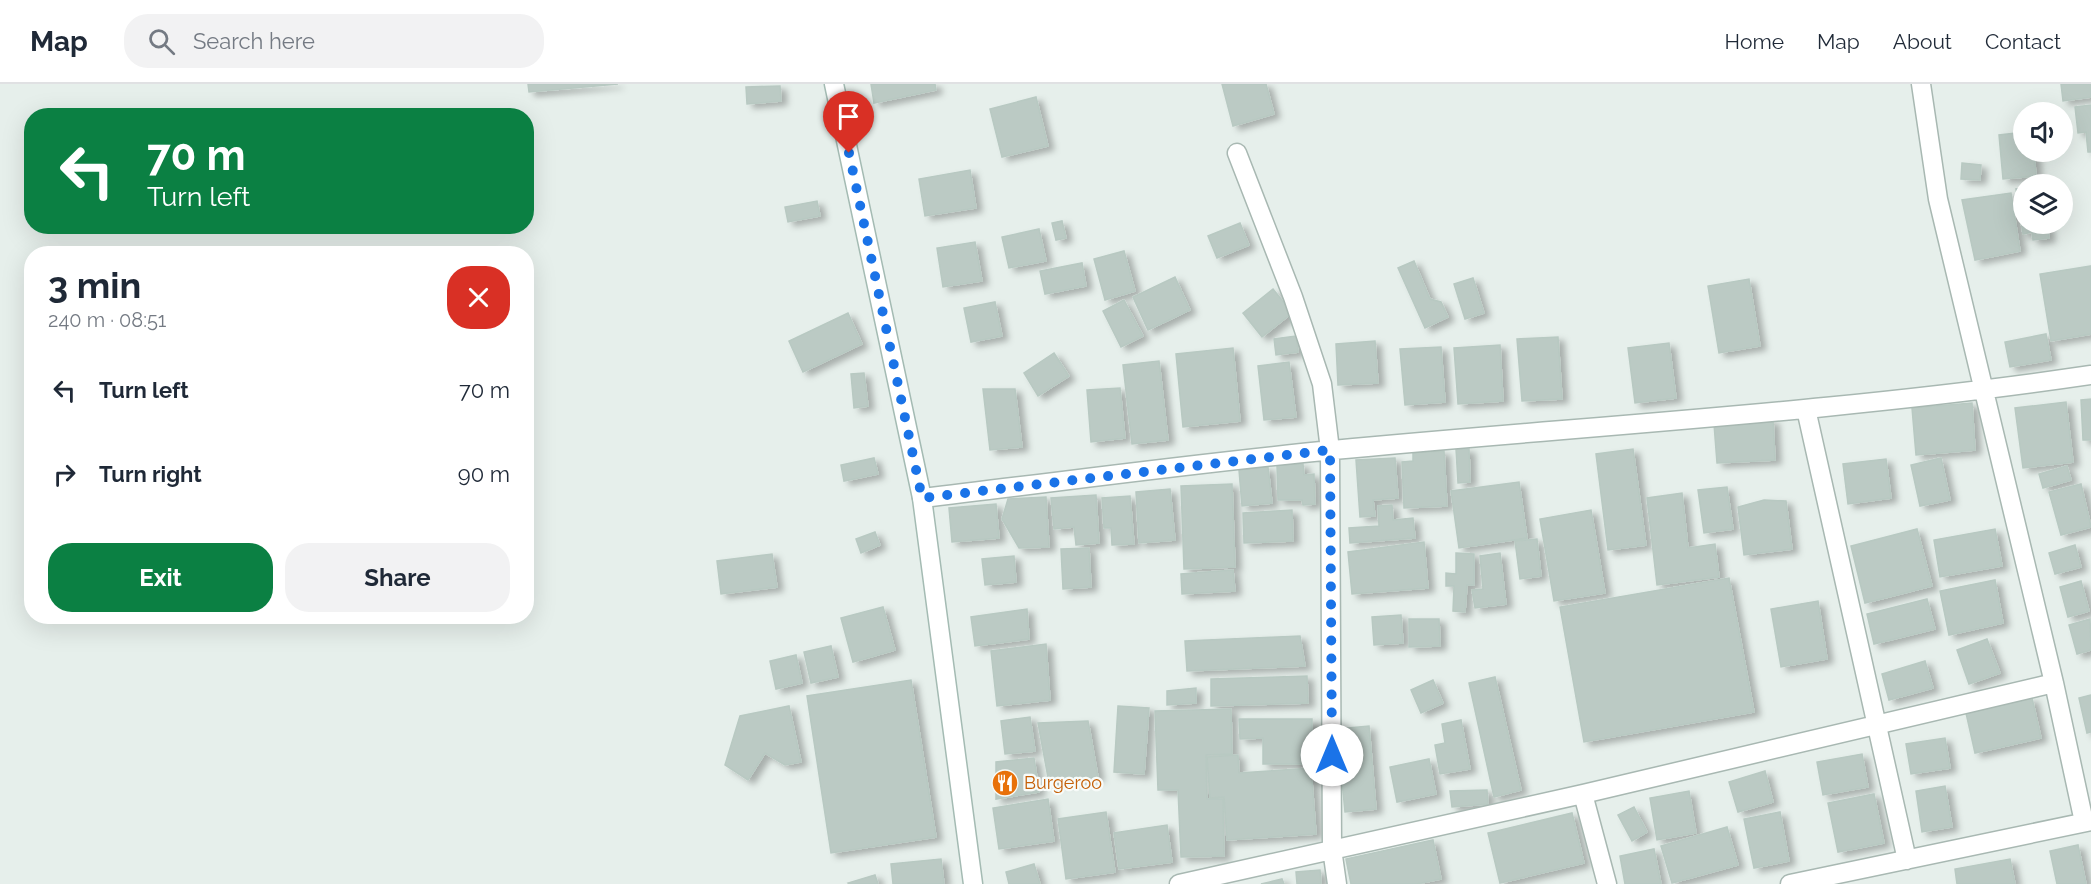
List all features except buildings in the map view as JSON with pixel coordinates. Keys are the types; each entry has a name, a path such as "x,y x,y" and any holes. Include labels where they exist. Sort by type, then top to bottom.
{"street":[{"path":"834,84 922,498 973,884"},
{"path":"1790,884 2087,822 1938,199 1921,84"},
{"path":"1237,153 1293,297 1322,384 1330,450 1332,849 1337,884"},
{"path":"922,498 1330,450 1806,409 1983,391 2091,375"},
{"path":"1806,409 1907,860"},
{"path":"1179,884 1583,794 2054,683"},
{"path":"1583,794 1607,884"}],"place":[{"name":"Burgeroo","path":"1005,783"}],"route":[{"path":"849,153 922,498 1330,450 1332,755"}]}
